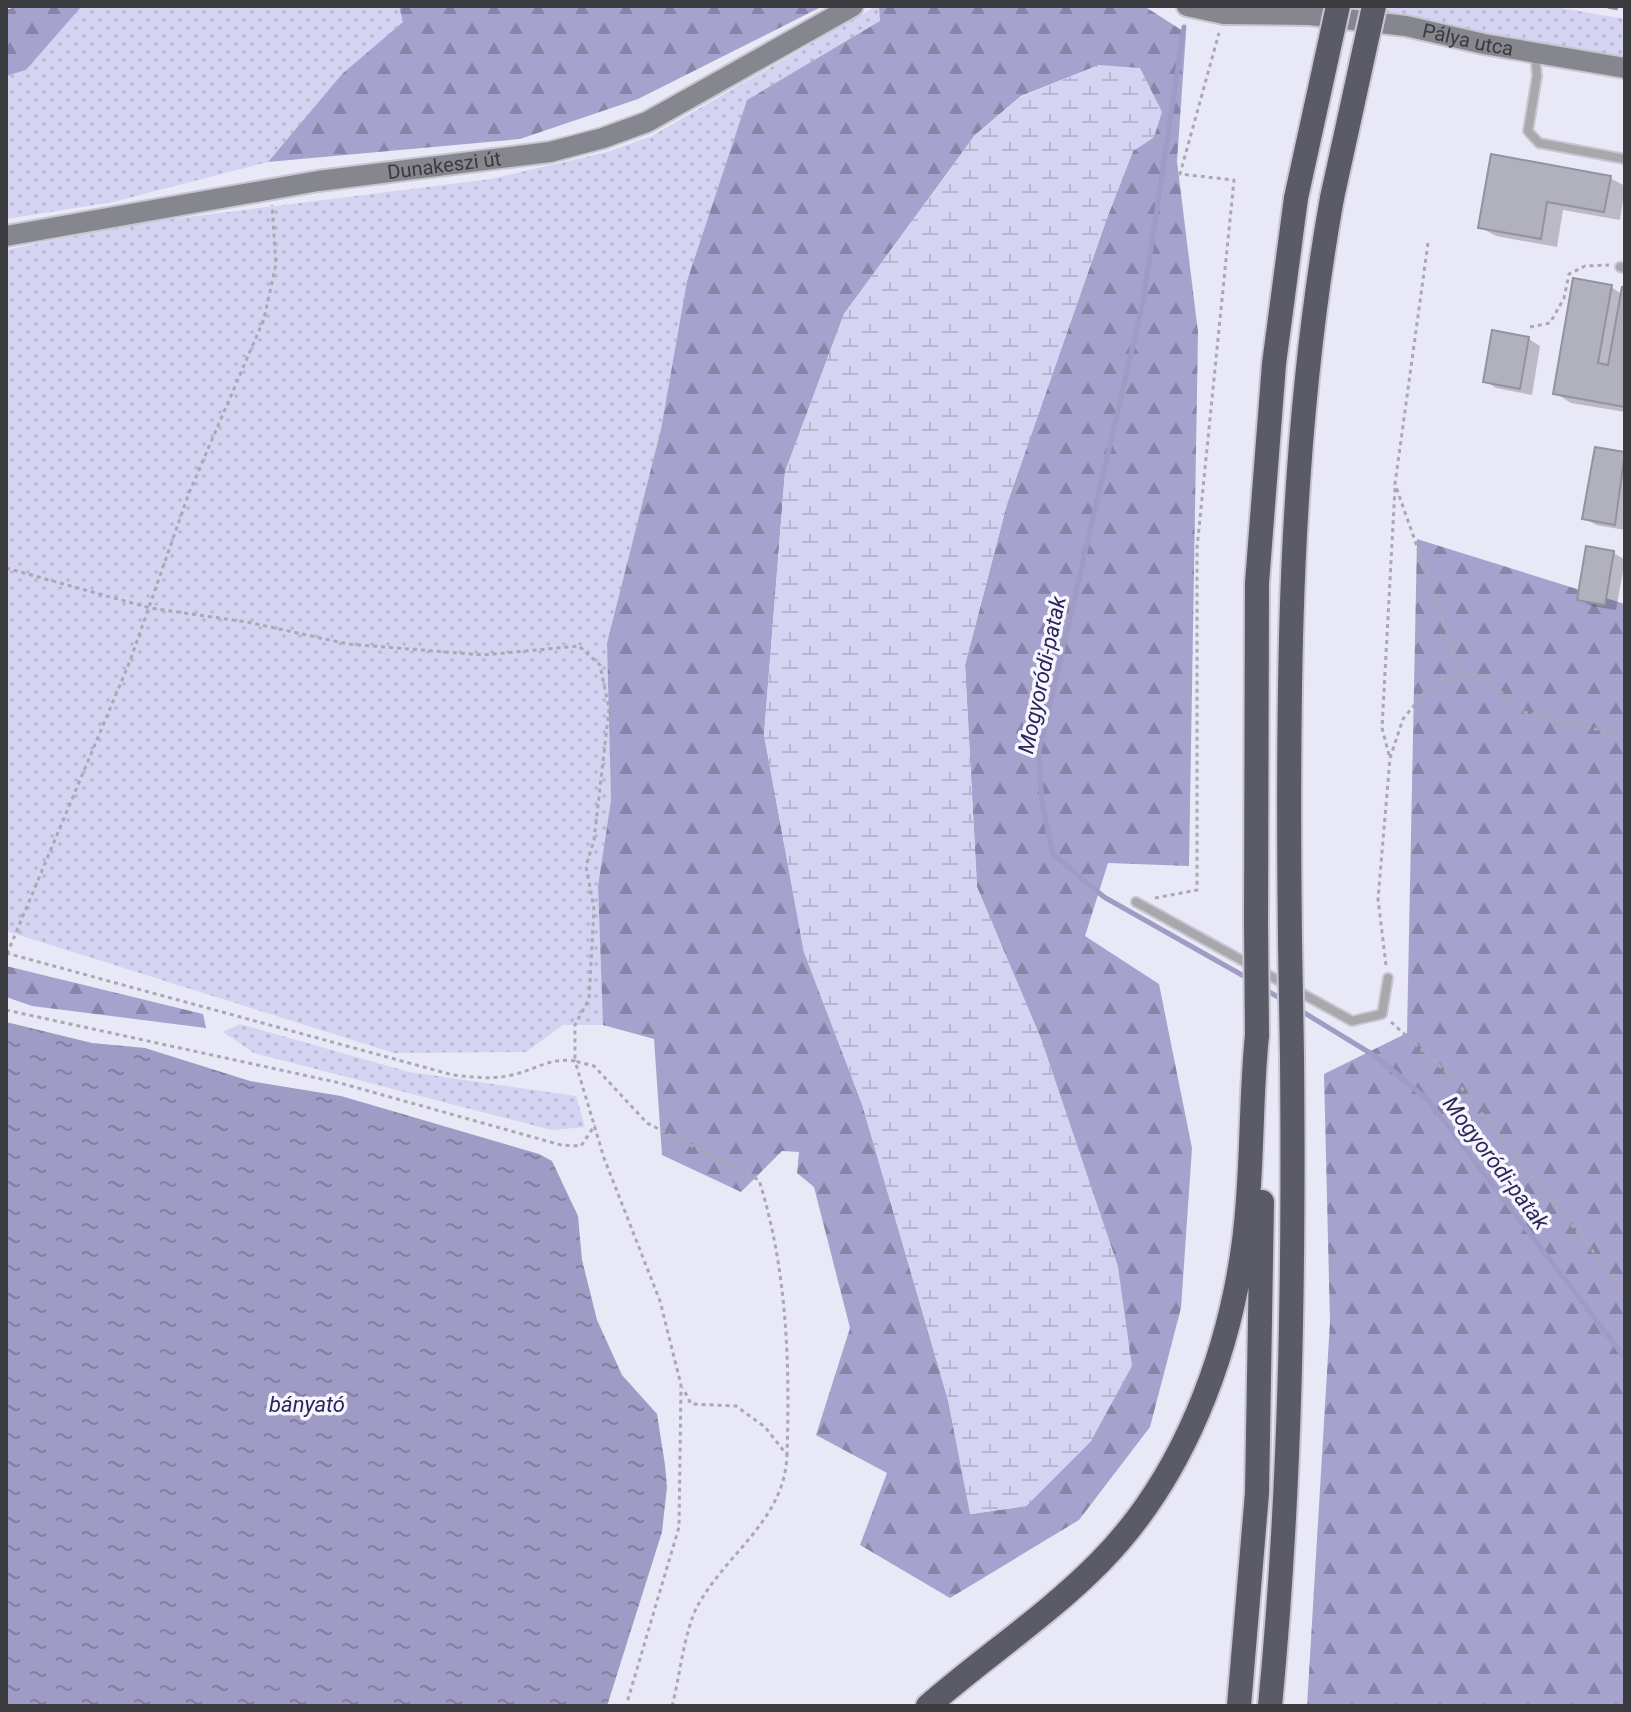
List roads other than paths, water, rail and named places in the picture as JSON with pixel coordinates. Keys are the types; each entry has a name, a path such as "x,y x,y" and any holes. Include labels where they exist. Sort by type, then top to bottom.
{"highway":[{"path":"1239,1706 1253,1560 1260,1400 1257,583 1271,393 1296,198 1338,6"},
{"path":"1270,1706 1284,1563 1291,1418 1292,1056 1288,765 1296,504 1308,356 1332,198 1374,6"},
{"path":"928,1706 1099,1563 1154,1496 1184,1443 1223,1339 1245,1238 1257,1035"}],"street":[{"name":"Dunakeszi út","path":"6,236 271,189 490,162 550,152 603,138 658,116 853,6"},
{"name":"Pálya utca","path":"1187,6 1217,13 1301,10 1406,26 1534,53 1625,68"}],"lane":[{"path":"1534,53 1537,76 1528,131 1539,143 1625,159"},
{"path":"1136,902 1352,1021 1382,1014 1388,978"}],"water":[{"name":"bányató","path":"6,1022 92,1043 145,1048 250,1081 341,1096 539,1154 552,1161 578,1216 582,1260 597,1320 622,1375 657,1414 665,1465 667,1487 662,1532 607,1706 6,1706"}],"waterway":[{"name":"Mogyoródi-patak","path":"1184,27 1143,302 1039,752 1042,803 1053,854 1104,897 1249,979"},
{"name":"Mogyoródi-patak","path":"1264,989 1283,1000"},
{"name":"Mogyoródi-patak","path":"1298,1009 1375,1056 1428,1100 1625,1358"}],"railway":[{"path":"1608,6 1625,9"}]}
